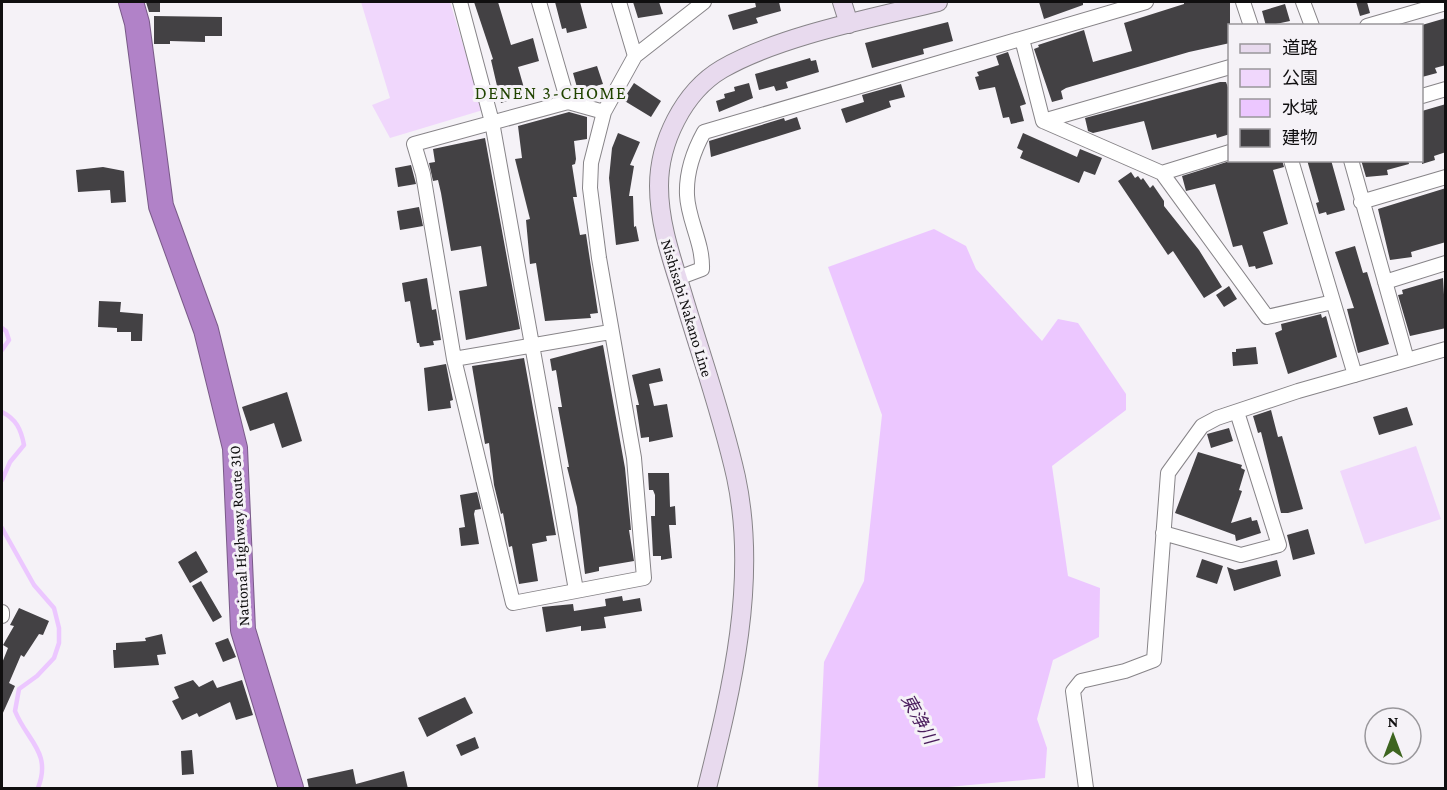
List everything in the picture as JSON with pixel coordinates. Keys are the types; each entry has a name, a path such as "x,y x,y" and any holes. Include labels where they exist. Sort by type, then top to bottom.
{"highway":[{"name":"National Highway Route 310","path":"131,2 137,23 161,206 206,330 235,448 243,630 291,789"}],"main road":[{"path":"842,2 849,24"},
{"name":"Nishisabi Nakano Line","path":"708,789 738,638 745,535 730,455 663,229 659,186 662,158 668,134 700,87 720,70 747,57 849,24 938,2"}],"street":[{"path":"460,2 492,122 576,590"},
{"path":"539,2 568,102"},
{"path":"619,2 635,56"},
{"path":"603,112 568,102 414,144 423,174 454,359 513,603 644,578 634,458 610,332 590,188 591,163 603,112 635,56 699,2"},
{"path":"678,278 702,269 702,254 687,196 691,156 704,132 1146,2"},
{"path":"1243,2 1250,24"},
{"path":"1303,2 1311,24"},
{"path":"1374,24 1446,3"},
{"path":"1023,39 1043,121"},
{"path":"1043,121 1228,68"},
{"path":"1423,96 1446,89"},
{"path":"1043,121 1162,173 1267,317 1333,302"},
{"path":"1162,173 1228,153"},
{"path":"1293,162 1355,375"},
{"path":"1351,162 1407,360"},
{"path":"1361,202 1446,177"},
{"path":"1385,282 1446,263"},
{"path":"454,359 610,332"},
{"path":"1086,789 1073,691 1081,681 1154,660 1168,473 1202,426 1238,412 1355,375 1446,349"},
{"path":"1163,533 1241,555 1279,545 1238,412"}],"green space":[{"path":"361,2 450,2 483,110 390,138 372,105 390,98"},
{"path":"1416,446 1441,519 1365,544 1340,471"}],"water":[{"name":"東浄川","path":"934,229 966,246 976,269 1042,341 1058,319 1078,323 1126,394 1126,410 1052,466 1068,576 1100,588 1099,637 1053,660 1037,719 1047,748 1045,778 938,788 818,788 824,662 864,581 882,415 828,267"}],"building":[{"path":"146,2 160,2 160,12 149,12"},
{"path":"474,2 498,2 511,45 533,38 539,61 518,67 526,95 501,103 491,60 493,59"},
{"path":"555,2 580,2 587,28 567,33 566,28 562,29"},
{"path":"633,2 659,2 663,14 638,18"},
{"path":"755,2 779,2 781,11 756,18 758,23 733,30 728,15 756,7"},
{"path":"1039,2 1083,2 1083,5 1044,19"},
{"path":"1184,2 1230,2 1228,43 1189,52 1066,88 1061,91 1063,99 1052,102 1034,49 1039,47 1038,45 1084,30 1093,62 1132,51 1124,23 1184,4"},
{"path":"1356,2 1367,2 1370,13 1360,16"},
{"path":"1285,4 1290,21 1265,24 1262,11"},
{"path":"154,16 222,17 222,36 205,36 205,42 170,41 170,44 154,44"},
{"path":"1446,18 1446,65 1435,68 1437,73 1423,77 1423,25"},
{"path":"948,22 953,41 923,49 924,54 872,68 865,43"},
{"path":"1008,52 1026,104 1020,106 1024,121 1011,124 1009,117 1003,118 995,87 979,90 975,77 979,76 977,72 999,65 996,56"},
{"path":"810,58 811,61 816,60 819,72 786,82 788,88 776,91 774,86 759,90 755,74"},
{"path":"597,66 603,84 578,91 573,73"},
{"path":"1220,82 1226,82 1228,88 1228,135 1217,138 1216,134 1152,150 1144,121 1093,133 1088,131 1085,118"},
{"path":"634,83 661,101 651,117 623,100"},
{"path":"749,83 753,98 719,112 716,101 725,98 724,94 735,91 734,87"},
{"path":"901,84 905,97 889,101 891,107 846,123 841,109 864,102 862,95"},
{"path":"1446,104 1446,152 1434,156 1435,160 1422,164 1423,162 1423,111"},
{"path":"569,112 587,117 587,139 574,141 576,159 575,164 572,165 577,197 573,197 580,235 586,234 598,313 590,314 591,318 545,321 536,263 530,264 526,220 530,219 515,159 522,158 518,126"},
{"path":"797,117 801,129 711,157 709,141 784,118 785,121"},
{"path":"618,133 640,142 630,165 634,166 629,196 633,196 634,227 636,226 639,241 616,245 609,178 612,148"},
{"path":"1023,133 1077,157 1080,149 1102,158 1095,175 1084,171 1079,183 1020,158 1023,151 1017,148"},
{"path":"485,138 520,329 466,340 459,291 487,286 481,246 451,251 438,180 433,181 429,163 435,162 433,149"},
{"path":"1228,162 1283,162 1284,167 1273,170 1288,224 1263,232 1273,264 1256,269 1255,266 1249,267 1242,245 1233,247 1215,184 1186,191 1182,176"},
{"path":"1308,162 1332,162 1345,210 1327,215 1326,212 1319,214 1316,203 1319,202"},
{"path":"1362,162 1408,162 1409,164 1387,170 1388,175 1366,177"},
{"path":"411,165 416,184 398,187 395,168"},
{"path":"103,167 124,171 126,202 111,203 110,190 78,192 76,170"},
{"path":"1131,172 1135,178 1138,176 1141,180 1143,178 1150,188 1153,185 1164,201 1164,206 1199,250 1222,287 1204,298 1173,251 1168,255 1118,181"},
{"path":"1446,188 1446,242 1411,252 1412,257 1390,260 1378,209"},
{"path":"419,207 423,226 400,230 397,211"},
{"path":"1355,246 1363,273 1367,272 1389,344 1358,353 1347,309 1354,308 1335,252"},
{"path":"427,278 432,310 436,309 441,340 433,341 434,345 420,347 417,343 410,301 405,302 402,283"},
{"path":"1443,278 1446,328 1410,336 1398,295 1403,294 1402,290"},
{"path":"1229,286 1237,299 1224,307 1216,295"},
{"path":"99,301 121,302 120,312 143,314 142,341 131,341 131,332 117,332 117,328 98,327"},
{"path":"1321,314 1322,318 1326,316 1337,357 1288,374 1275,333 1282,330 1281,324"},
{"path":"603,345 625,468 631,530 629,530 634,561 599,567 599,571 585,574 577,507 567,467 569,467 558,407 562,407 556,370 552,371 550,359"},
{"path":"1256,347 1258,364 1233,366 1232,352 1236,352 1236,349"},
{"path":"524,358 556,535 546,536 547,541 532,544 538,581 519,584 512,546 509,547 503,513 501,514 494,485 489,443 485,444 472,366"},
{"path":"446,364 453,400 450,401 451,408 428,411 424,368"},
{"path":"660,368 663,381 649,384 654,406 667,404 673,437 649,442 649,437 641,438 636,405 639,405 632,375"},
{"path":"287,392 302,441 282,448 274,423 250,431 242,407"},
{"path":"1407,407 1413,425 1379,435 1373,417"},
{"path":"1271,410 1278,437 1282,436 1303,509 1288,513 1281,513 1261,432 1258,433 1253,416"},
{"path":"1229,428 1233,441 1211,448 1207,434"},
{"path":"1198,452 1242,465 1241,468 1245,470 1239,490 1242,491 1231,523 1251,517 1252,521 1257,520 1261,533 1236,541 1235,535 1175,513"},
{"path":"648,473 669,473 670,507 675,506 676,525 669,525 672,558 661,560 661,556 653,556 651,516 655,516 655,495 653,490 649,490"},
{"path":"477,492 481,509 475,510 474,514 479,544 461,546 459,528 465,527 460,495"},
{"path":"1308,529 1315,554 1293,560 1287,535"},
{"path":"196,551 208,572 190,583 178,562"},
{"path":"1202,559 1223,566 1217,584 1196,577"},
{"path":"1277,560 1281,576 1234,591 1227,567 1235,570"},
{"path":"201,581 222,617 213,622 192,586"},
{"path":"622,596 623,601 640,598 642,611 604,617 606,628 581,631 581,626 546,632 542,607 573,604 574,611 606,606 605,599"},
{"path":"19,608 49,621 43,635 39,634 24,657 21,655 9,683 15,686 2,715 2,663 8,648 3,645 14,626 10,625"},
{"path":"162,634 166,654 157,655 159,665 114,668 113,650 116,650 116,643 146,641 145,638"},
{"path":"228,638 236,657 223,662 215,643"},
{"path":"193,680 199,687 213,680 217,688 242,680 253,715 236,720 230,702 199,717 197,713 182,720 172,701 179,698 174,687"},
{"path":"465,697 473,713 427,737 418,718"},
{"path":"475,737 479,748 461,756 456,745"},
{"path":"192,750 194,774 182,775 181,751"},
{"path":"353,769 356,784 404,771 408,789 309,789 307,779"}],"waterway":[{"path":"2,328 6,331 9,340 2,350"},
{"path":"2,412 17,425 24,445 10,462 2,480"},
{"path":"2,528 34,585 54,608 59,628 59,643 54,658 37,676 19,689 15,711 40,756 42,776 38,788"}],"district":[{"name":"DENEN 3-CHOME","path":"551,93"}]}
